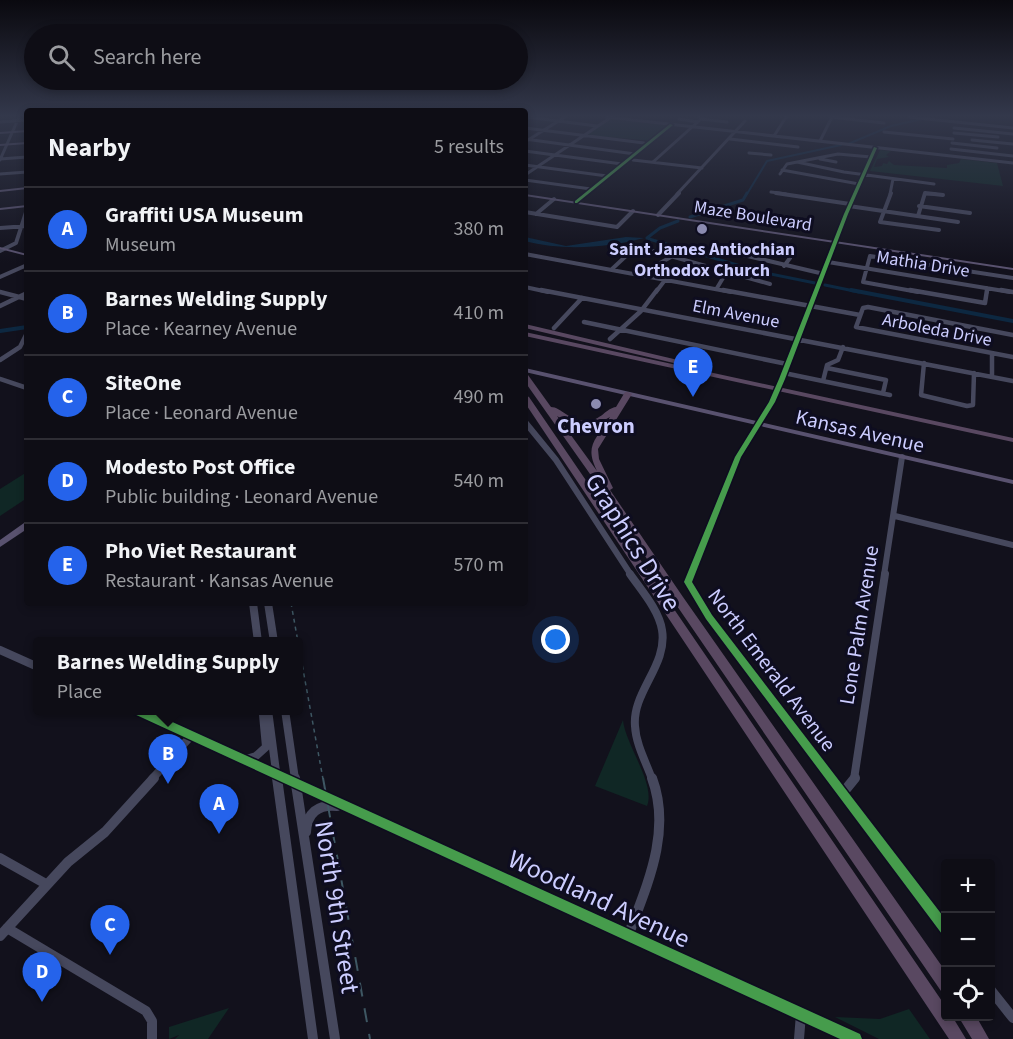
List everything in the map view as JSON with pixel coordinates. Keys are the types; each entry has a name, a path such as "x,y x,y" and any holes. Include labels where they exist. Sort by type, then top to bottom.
{"highway":[{"path":"528,331 715,371 771,386"},
{"path":"528,331 1013,440"},
{"path":"788,390 1013,434"},
{"path":"529,393 562,418 580,423 604,419 628,394"},
{"path":"529,393 623,514 679,600 941,980"},
{"path":"529,393 958,1039"},
{"path":"623,514 594,454 596,444 628,394"},
{"path":"969,1021 981,1039"}],"main road":[{"path":"0,191 24,188"},
{"name":"Maze Boulevard","path":"528,195 1013,269"},
{"path":"0,208 24,208"},
{"path":"2,250 24,254"},
{"name":"Kansas Avenue","path":"528,371 1013,482"},
{"path":"0,544 24,527"}],"street":[{"path":"681,165 702,168"},
{"path":"658,215 704,165"},
{"path":"786,165 781,172 860,184"},
{"path":"815,165 863,175 933,184"},
{"name":"North Emerald Avenue","path":"867,165 849,205 812,306 784,373 727,483 688,582 697,601 941,925"},
{"path":"528,166 607,176"},
{"path":"528,173 536,167"},
{"path":"0,174 24,172"},
{"path":"808,181 815,176"},
{"path":"893,179 893,191 880,222 939,230"},
{"path":"528,180 591,189"},
{"path":"771,192 958,222"},
{"path":"918,216 919,206 926,193 943,195"},
{"path":"536,214 554,199"},
{"path":"919,206 970,213"},
{"path":"528,213 617,227 633,211"},
{"path":"2,250 16,243 24,217"},
{"path":"0,228 21,226"},
{"path":"612,269 626,256 642,248 770,284"},
{"path":"750,258 753,252"},
{"path":"735,253 824,274"},
{"path":"528,255 860,315 863,308 868,307 1013,335"},
{"path":"987,288 985,303 863,282 870,256 1013,278"},
{"path":"660,263 671,257"},
{"path":"784,266 790,258"},
{"name":"Mathia Drive","path":"828,262 1013,292"},
{"path":"694,269 701,265"},
{"path":"0,277 24,266"},
{"path":"717,288 726,273"},
{"path":"610,339 618,329 642,309 665,280"},
{"name":"Elm Avenue","path":"528,288 1013,381"},
{"path":"0,292 24,298"},
{"path":"0,306 24,294"},
{"path":"554,328 582,298"},
{"name":"Arboleda Drive","path":"860,315 856,327 1013,357"},
{"path":"584,322 787,364"},
{"path":"0,360 24,345"},
{"path":"823,381 827,368 838,359 843,347"},
{"path":"992,354 992,377"},
{"path":"924,363 921,395 967,406 973,405 974,373"},
{"path":"827,368 886,380 883,393"},
{"path":"784,373 890,395"},
{"path":"862,389 865,375"},
{"path":"0,379 24,387"},
{"path":"17,385 24,381"},
{"name":"Graphics Drive","path":"528,426 556,460 658,617 664,632 662,647 634,718 637,738 658,796 660,829 653,865 628,936"},
{"name":"Lone Palm Avenue","path":"842,794 854,781 902,457"},
{"path":"895,516 1013,545"},
{"path":"253,606 257,637"},
{"path":"268,606 273,637"},
{"path":"0,650 33,665"},
{"name":"Woodland Avenue","path":"144,715 855,1039"},
{"path":"243,760 256,756 266,747 263,715"},
{"name":"North 9th Street","path":"268,715 313,1039"},
{"name":"North 9th Street","path":"286,715 335,1039"},
{"path":"152,1039 152,1021 146,1011 3,932 73,856 105,832 191,736"},
{"path":"308,865 310,862 305,829 310,814 316,808 327,805 346,808"},
{"path":"0,858 46,884"},
{"path":"995,995 1013,1018"},
{"path":"799,1039 801,1014"}],"green space":[{"path":"873,165 947,168 947,165 998,165 1003,186 870,171"},
{"path":"24,474 24,500 0,516 0,489"},
{"path":"623,720 644,775 649,797 647,806 595,786"},
{"path":"229,1008 208,1039 175,1039 179,1035 169,1039 169,1027"},
{"path":"909,1009 930,1039 879,1039 835,1017 880,1019"}],"water":[{"path":"626,237 644,238 584,247 554,246 528,242 528,238 566,246"}],"waterway":[{"path":"747,194 764,165"},
{"path":"690,217 743,200 747,193"},
{"path":"647,238 660,228 678,221"},
{"path":"649,239 761,272 815,283"},
{"path":"825,285 859,292"},
{"path":"851,290 1013,321"},
{"path":"0,331 24,327"}],"railway":[{"path":"292,606 297,637"},
{"path":"303,669 323,779"},
{"path":"323,778 370,1039"}],"cycle path":[{"path":"576,202 621,165"},
{"path":"867,165 782,379 772,402 738,457 688,582 709,617 941,923"},
{"path":"146,715 855,1039"}],"place":[{"name":"Saint James Antiochian Orthodox Church","path":"702,229"},
{"name":"Pho Viet Restaurant","path":"693,397"},
{"name":"Chevron","path":"596,404"},
{"name":"Barnes Welding Supply","path":"168,784"},
{"name":"Graffiti USA Museum","path":"219,834"},
{"name":"SiteOne","path":"110,955"},
{"name":"Modesto Post Office","path":"42,1002"}]}
